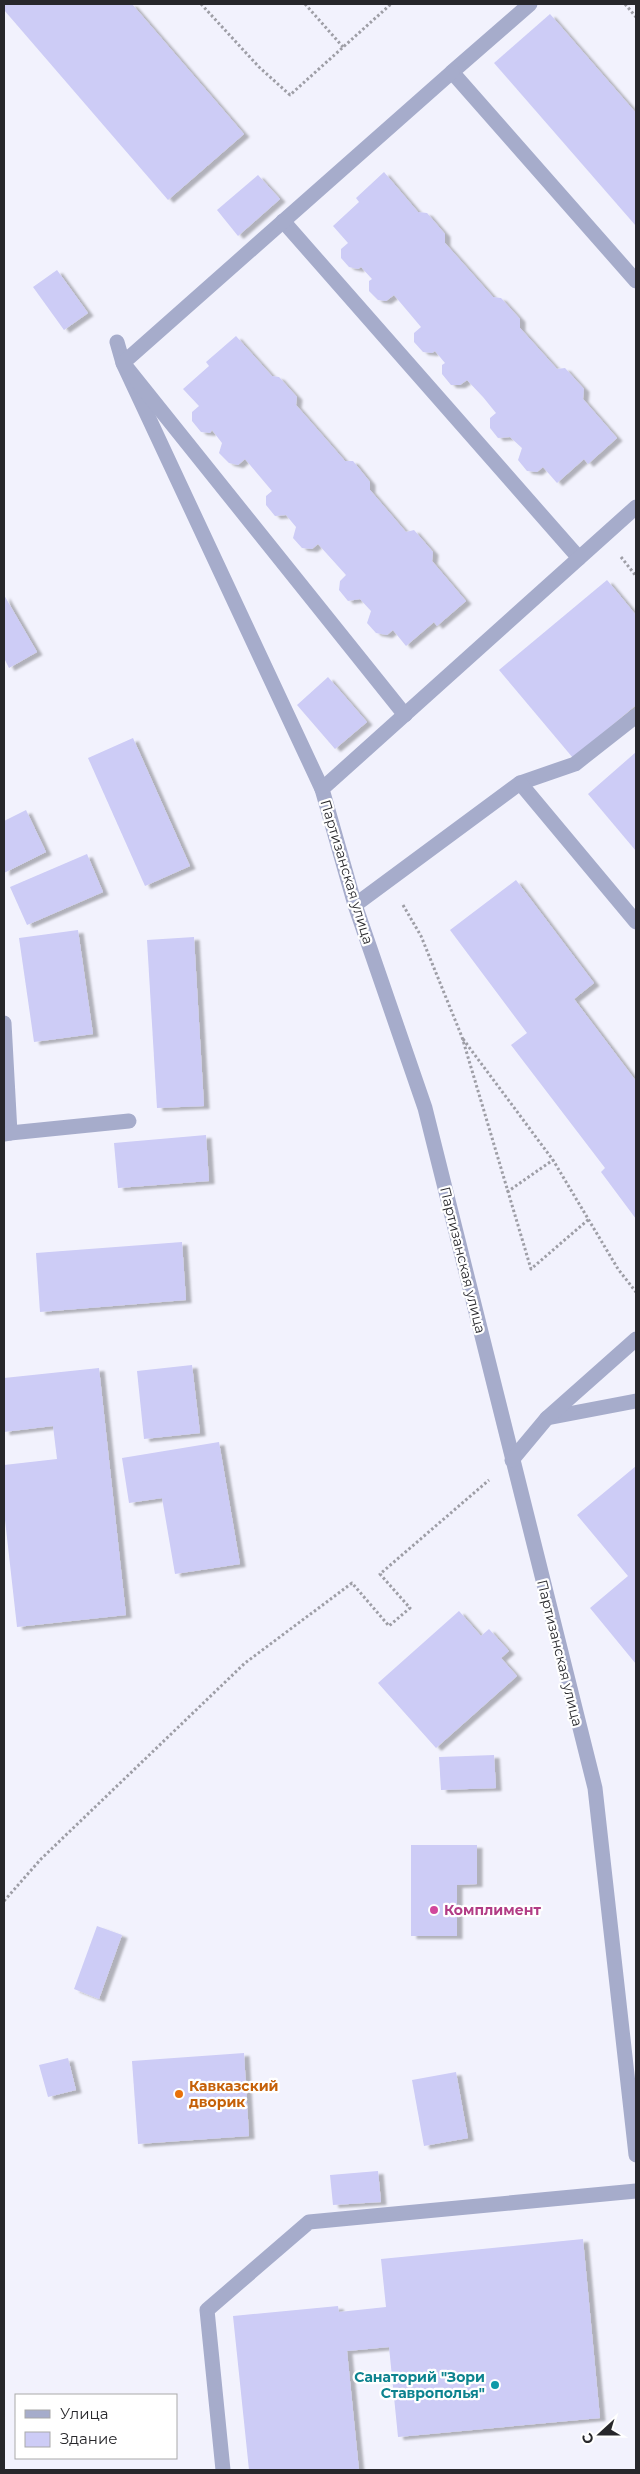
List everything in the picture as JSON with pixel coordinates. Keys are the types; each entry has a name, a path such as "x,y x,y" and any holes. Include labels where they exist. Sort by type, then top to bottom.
{"street":[{"path":"123,364 530,4"},
{"path":"452,72 636,281"},
{"path":"283,222 580,558"},
{"path":"117,342 123,364 322,789"},
{"path":"123,364 405,715"},
{"name":"Партизанская улица","path":"636,507 322,789 355,905 425,1108 594,1788 636,2154"},
{"path":"355,905 520,784 575,764 636,716"},
{"path":"520,784 636,922"},
{"path":"4,1023 7,1133 129,1121"},
{"path":"512,1460 547,1418 636,1339"},
{"path":"547,1418 636,1401"},
{"path":"223,2470 207,2310 309,2222 636,2191"}],"path":[{"path":"201,4 259,67 290,95 391,4"},
{"path":"305,4 344,47"},
{"path":"625,4 636,17"},
{"path":"389,880 421,936 462,1037 531,1269 589,1219"},
{"path":"462,1037 553,1160 618,1269 636,1292"},
{"path":"507,1192 553,1160"},
{"path":"4,1901 42,1858 245,1663 352,1583 389,1626 410,1608 380,1574 512,1460"}],"building":[{"path":"4,4 132,4 244,134 168,200 4,10"},
{"path":"550,14 636,113 636,226 494,63"},
{"path":"384,172 418,212 427,213 445,234 445,243 493,297 501,298 520,319 520,328 557,369 565,368 584,389 583,399 617,438 588,464 584,459 557,483 543,467 537,472 527,471 518,460 522,448 510,437 498,438 490,428 490,418 496,413 483,397 467,380 460,385 451,385 442,374 442,365 445,363 435,351 432,353 423,352 414,342 414,333 421,327 394,295 386,301 378,300 369,291 369,281 372,279 361,267 358,269 349,267 341,258 341,249 348,243 333,226 359,202 356,198"},
{"path":"258,175 280,199 238,236 217,210"},
{"path":"57,270 88,313 64,330 33,287"},
{"path":"236,336 272,376 279,377 297,397 296,405 345,461 353,461 370,482 370,490 406,532 414,530 433,552 432,561 466,601 437,626 434,622 406,646 393,630 387,635 376,633 367,623 371,611 360,599 348,601 339,590 340,581 346,575 318,544 312,549 302,548 293,538 296,527 286,515 275,516 266,505 266,496 272,491 245,459 238,465 229,463 219,453 222,443 212,430 210,433 201,432 192,421 192,412 199,406 183,389 209,366 206,362"},
{"path":"607,580 636,615 636,705 573,758 499,670"},
{"path":"4,595 37,652 9,668 4,658"},
{"path":"328,677 367,722 335,749 297,705"},
{"path":"133,738 190,866 145,886 88,758"},
{"path":"636,752 636,851 588,794"},
{"path":"26,810 46,852 4,873 4,821"},
{"path":"87,854 103,892 27,925 10,887"},
{"path":"516,880 594,983 574,999 636,1081 636,1219 601,1172 605,1168 511,1045 527,1033 450,930"},
{"path":"78,930 93,1034 34,1042 19,938"},
{"path":"194,937 204,1106 157,1108 147,940"},
{"path":"206,1135 209,1181 118,1188 114,1143"},
{"path":"182,1242 186,1300 40,1312 36,1253"},
{"path":"192,1365 200,1433 144,1439 137,1371"},
{"path":"99,1368 126,1615 17,1627 4,1511 4,1465 57,1459 53,1426 4,1432 4,1378"},
{"path":"219,1442 240,1564 175,1574 162,1498 129,1503 122,1458"},
{"path":"636,1466 636,1664 590,1608 628,1576 577,1515"},
{"path":"459,1611 481,1636 489,1629 509,1651 501,1658 517,1676 436,1748 378,1683"},
{"path":"494,1755 496,1788 441,1790 439,1757"},
{"name":"Комплимент","path":"411,1845 477,1845 477,1884 457,1885 457,1936 411,1936"},
{"path":"97,1926 122,1935 99,1999 74,1989"},
{"path":"244,2053 249,2136 138,2144 132,2061"},
{"path":"68,2058 76,2090 48,2097 39,2065"},
{"path":"456,2072 468,2138 424,2146 412,2080"},
{"path":"378,2171 381,2202 333,2205 330,2175"},
{"name":"Санаторий \"Зори Ставрополья\"","path":"583,2239 600,2418 398,2437 389,2347 347,2351 359,2470 249,2470 233,2316 338,2306 339,2312 386,2307 381,2259"}],"place":[{"name":"Комплимент","path":"434,1910"},
{"name":"Кавказский дворик","path":"179,2094"},
{"name":"Санаторий \"Зори Ставрополья\"","path":"495,2385"}]}
